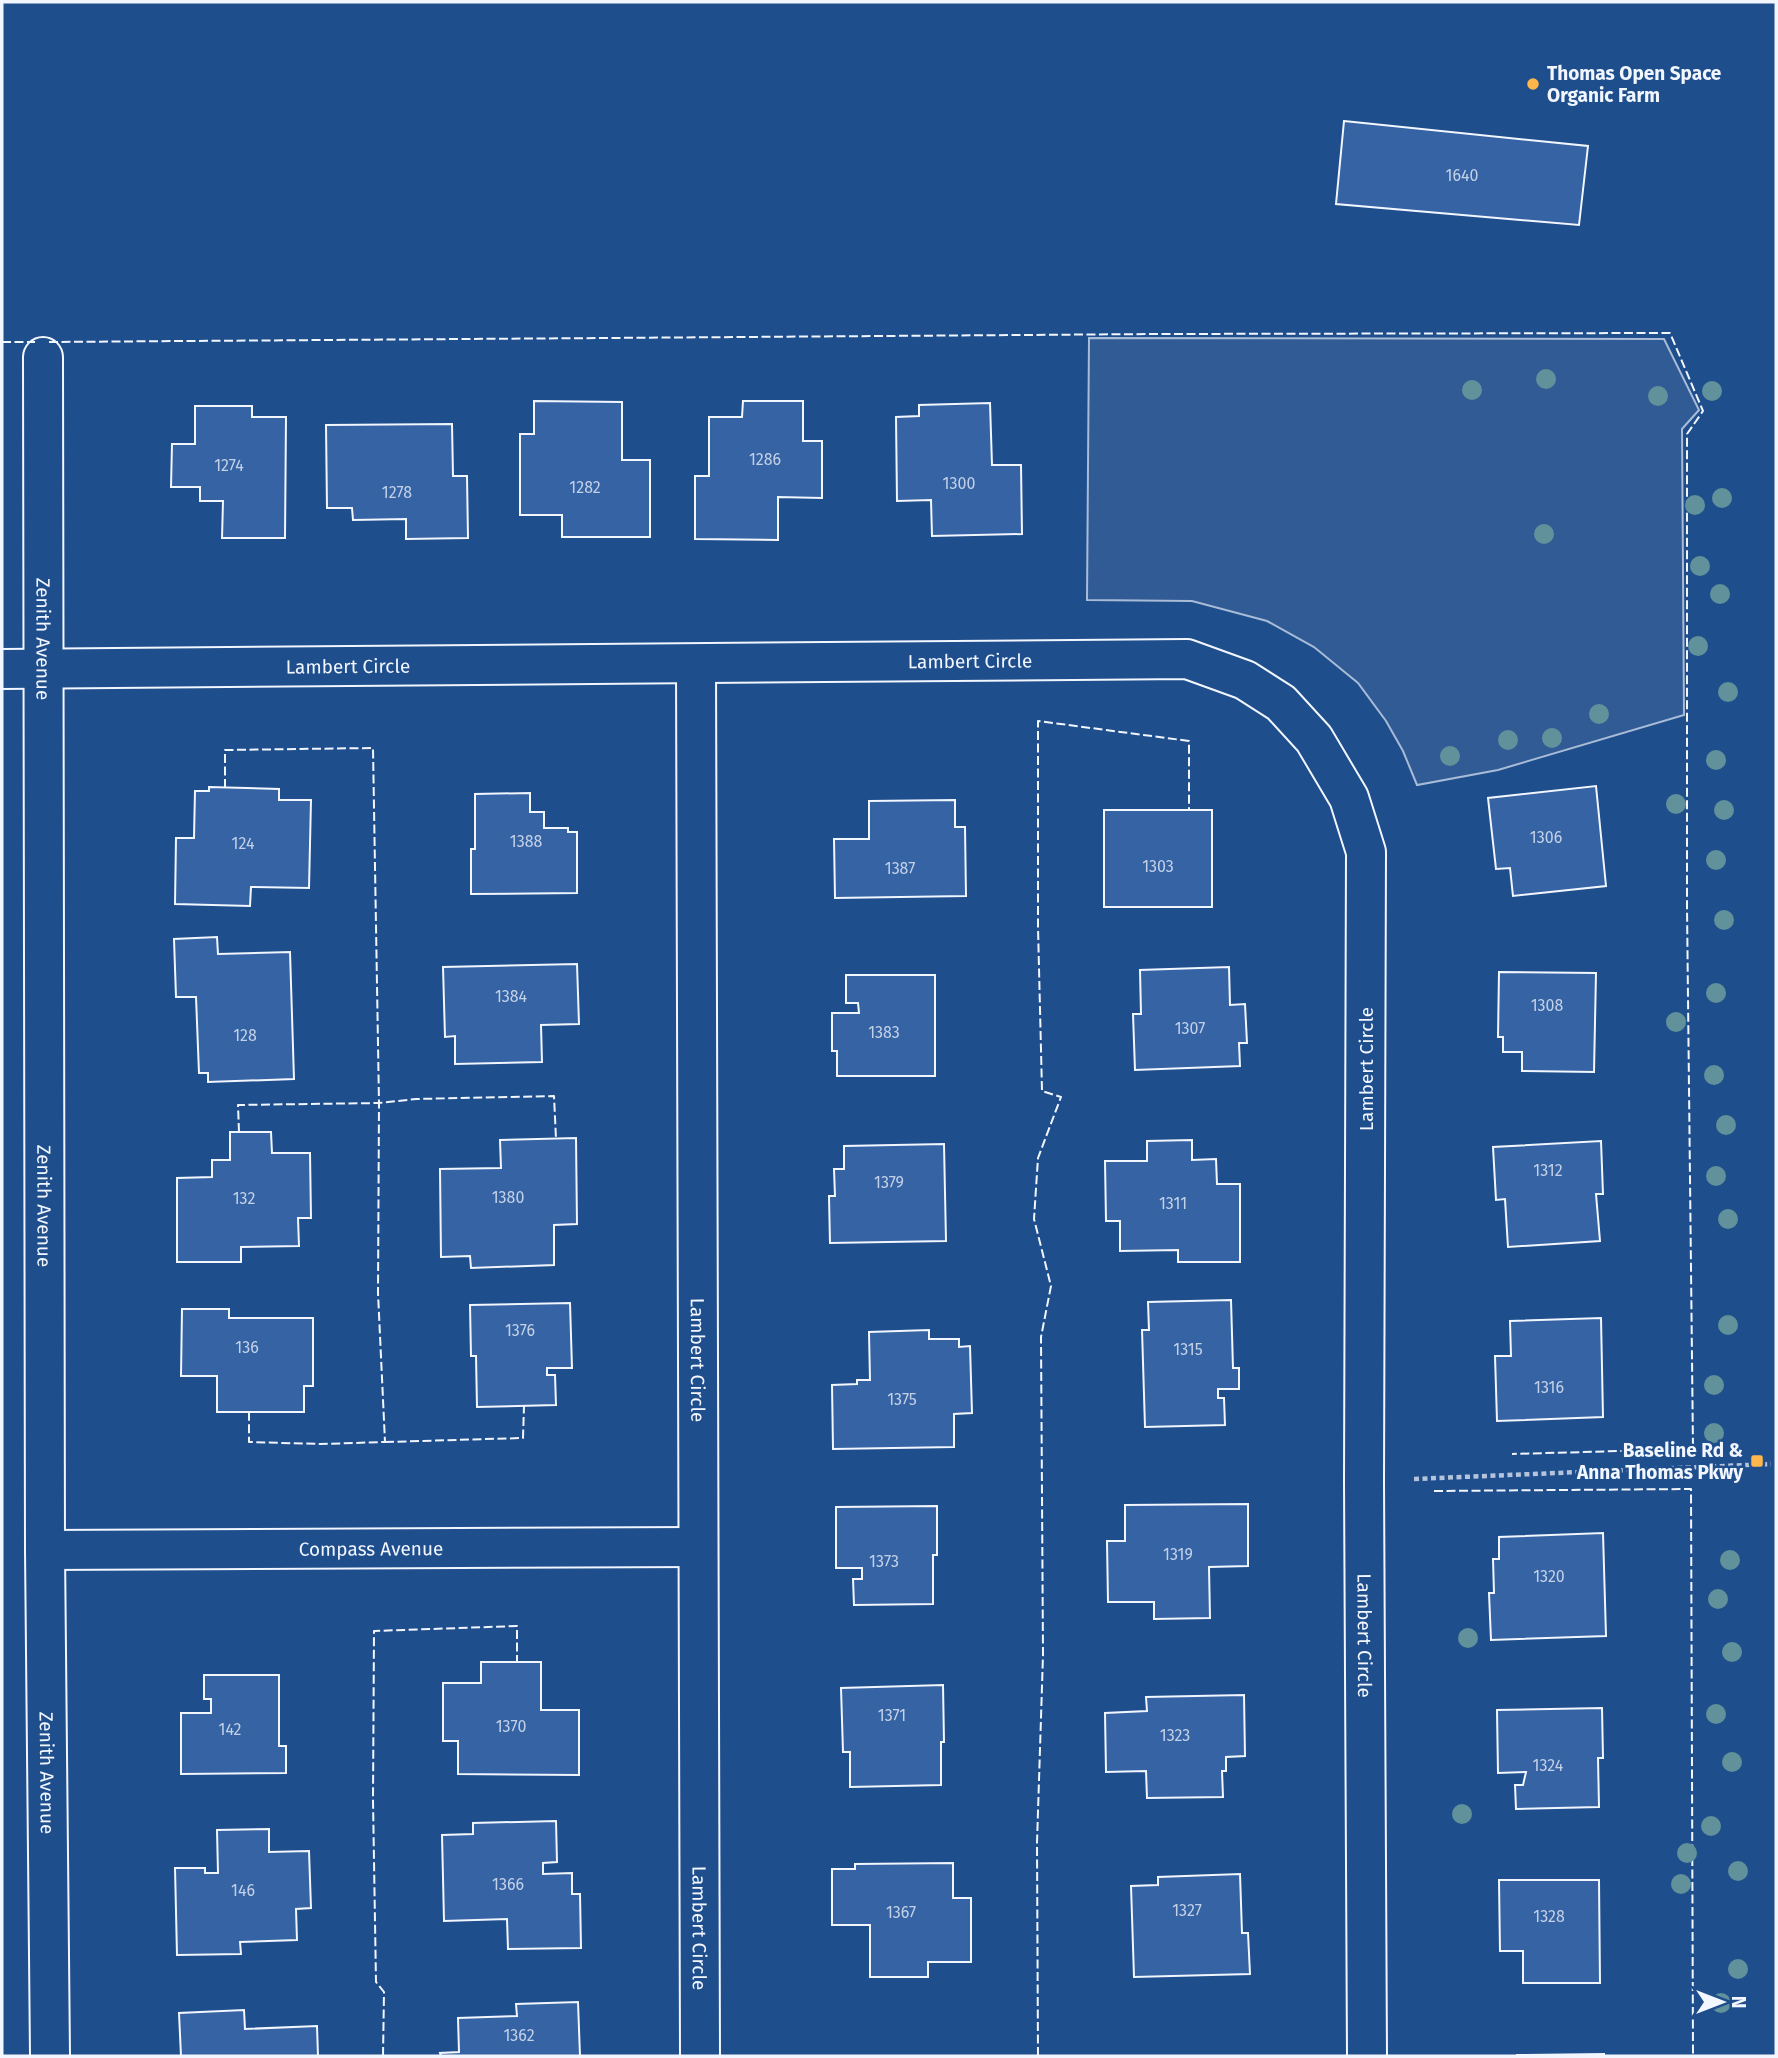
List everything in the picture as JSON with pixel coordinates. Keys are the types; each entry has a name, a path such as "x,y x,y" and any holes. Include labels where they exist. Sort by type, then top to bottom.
{"street":[{"name":"Zenith Avenue","path":"43,357 45,1550 50,2056"},
{"name":"Lambert Circle","path":"2,669 1187,659 1245,680 1281,703 1314,738 1349,798 1366,852 1364,1480 1367,2056"},
{"name":"Lambert Circle","path":"696,664 700,2056"},
{"name":"Compass Avenue","path":"45,1550 697,1547"}],"path":[{"path":"1364,1480 1770,1464"}],"shaded area":[{"path":"1089,338 1664,339 1699,410 1682,429 1684,715 1498,770 1417,785 1403,751 1386,721 1358,683 1314,647 1267,621 1192,601 1087,600"}],"building":[{"path":"1344,121 1588,146 1579,225 1336,204"},
{"path":"534,401 622,402 622,460 650,460 650,537 562,537 562,515 520,515 520,434 534,434"},
{"path":"743,401 803,401 803,441 822,441 822,498 778,497 778,540 695,539 695,476 709,476 709,417 742,417"},
{"path":"990,403 992,465 1021,465 1022,534 932,536 931,500 897,501 896,417 919,416 919,405"},
{"path":"195,406 252,406 252,417 286,417 285,538 222,538 223,501 200,501 200,487 171,487 172,444 195,444"},
{"path":"452,424 453,476 467,476 468,538 406,539 406,519 353,520 352,508 327,508 326,425"},
{"path":"1596,786 1606,886 1513,896 1510,868 1496,869 1488,798"},
{"path":"209,787 279,789 279,800 311,800 309,888 251,887 250,906 175,904 176,838 194,838 195,791 209,791"},
{"path":"530,793 530,812 544,812 544,828 568,828 568,832 577,832 577,893 471,894 471,849 475,849 475,794"},
{"path":"955,800 955,827 965,827 966,896 835,898 834,839 869,839 869,801"},
{"path":"1104,810 1212,810 1212,907 1104,907"},
{"path":"217,937 218,954 290,952 294,1079 208,1082 208,1073 199,1073 196,997 176,997 174,939"},
{"path":"577,964 579,1024 541,1025 542,1062 455,1064 455,1036 445,1037 443,967"},
{"path":"1229,967 1230,1005 1245,1004 1247,1043 1239,1043 1240,1066 1135,1070 1133,1014 1141,1014 1140,970"},
{"path":"1499,972 1596,973 1594,1072 1522,1071 1522,1052 1503,1052 1503,1037 1498,1037"},
{"path":"846,975 935,975 935,1076 837,1076 837,1051 832,1051 832,1013 859,1013 858,1003 846,1003"},
{"path":"230,1132 271,1132 272,1153 310,1153 311,1218 298,1218 299,1246 241,1247 241,1262 177,1262 177,1178 212,1177 212,1160 230,1160"},
{"path":"576,1138 577,1224 554,1225 554,1265 471,1268 470,1256 441,1257 440,1169 501,1168 500,1140"},
{"path":"1192,1140 1192,1160 1216,1159 1217,1184 1240,1184 1240,1262 1178,1262 1178,1250 1120,1251 1120,1221 1106,1221 1105,1161 1147,1161 1147,1141"},
{"path":"1601,1141 1603,1194 1596,1194 1600,1241 1508,1247 1505,1199 1496,1200 1493,1147"},
{"path":"944,1144 946,1241 830,1243 829,1196 835,1196 834,1169 844,1169 844,1146"},
{"path":"1231,1300 1233,1368 1239,1368 1239,1389 1218,1389 1218,1398 1224,1398 1225,1425 1145,1427 1142,1330 1149,1330 1148,1302"},
{"path":"570,1303 572,1368 547,1368 547,1375 555,1375 556,1405 477,1407 476,1356 471,1356 470,1305"},
{"path":"182,1309 229,1309 229,1318 313,1318 313,1386 304,1386 304,1412 217,1412 217,1376 181,1376"},
{"path":"1601,1318 1603,1417 1497,1421 1495,1356 1511,1356 1510,1321"},
{"path":"929,1330 929,1339 959,1339 959,1347 970,1346 972,1413 954,1414 954,1447 833,1449 832,1385 857,1384 857,1380 870,1380 869,1332"},
{"path":"1248,1504 1248,1566 1209,1567 1210,1618 1154,1619 1154,1602 1108,1602 1107,1541 1125,1541 1125,1505"},
{"path":"937,1506 933,1604 854,1605 853,1579 862,1579 862,1568 836,1568 836,1507"},
{"path":"1603,1533 1606,1636 1491,1640 1489,1593 1494,1593 1493,1559 1499,1559 1499,1537"},
{"path":"481,1662 541,1662 541,1710 579,1710 579,1775 458,1774 458,1741 443,1741 443,1683 481,1683"},
{"path":"204,1675 279,1675 279,1746 286,1746 286,1773 181,1774 181,1713 211,1713 211,1699 204,1699"},
{"path":"943,1685 944,1742 941,1742 941,1785 850,1787 850,1752 843,1752 841,1688"},
{"path":"1244,1695 1245,1756 1226,1757 1226,1771 1222,1771 1223,1797 1147,1798 1146,1771 1106,1772 1105,1713 1147,1711 1146,1697"},
{"path":"1602,1708 1603,1758 1598,1758 1599,1807 1516,1809 1515,1785 1523,1785 1526,1772 1498,1773 1497,1710"},
{"path":"556,1821 557,1862 543,1863 543,1874 572,1873 572,1894 580,1894 581,1948 508,1949 507,1919 444,1921 442,1835 473,1834 473,1823"},
{"path":"269,1829 269,1852 309,1851 311,1908 296,1909 297,1940 240,1942 241,1954 177,1955 175,1868 205,1868 205,1873 218,1873 217,1830"},
{"path":"953,1863 953,1898 971,1898 971,1962 928,1962 928,1977 870,1977 870,1925 832,1925 832,1869 855,1869 855,1864"},
{"path":"1240,1874 1242,1933 1248,1933 1250,1974 1134,1977 1131,1886 1158,1885 1158,1877"},
{"path":"1499,1880 1599,1880 1600,1983 1523,1983 1523,1951 1500,1951"},
{"path":"578,2002 580,2056 441,2056 440,2053 459,2052 458,2018 517,2016 516,2004"},
{"path":"244,2010 245,2029 317,2026 318,2056 181,2056 179,2013"},
{"path":"1517,2055 1604,2056 1517,2056"}],"fence":[{"path":"49,342 1670,333 1703,411 1687,434 1687,907 1693,1449 1512,1454"},
{"path":"2,342 35,342"},
{"path":"1038,2056 1037,1843 1043,1655 1041,1337 1051,1286 1034,1219 1038,1158 1061,1097 1042,1091 1038,927 1038,721 1189,741 1189,810"},
{"path":"225,788 225,750 373,748 379,1103 378,1293 385,1442 249,1442 249,1412"},
{"path":"239,1132 238,1105 554,1096 556,1139"},
{"path":"385,1442 523,1438 524,1406"},
{"path":"1434,1491 1691,1489 1693,2056"},
{"path":"383,2056 384,1992 376,1982 374,1631 517,1626 517,1662"}],"place":[{"name":"Thomas Open Space Organic Farm","path":"1533,84"},
{"name":"Baseline Rd & Anna Thomas Pkwy","path":"1757,1461"}]}
